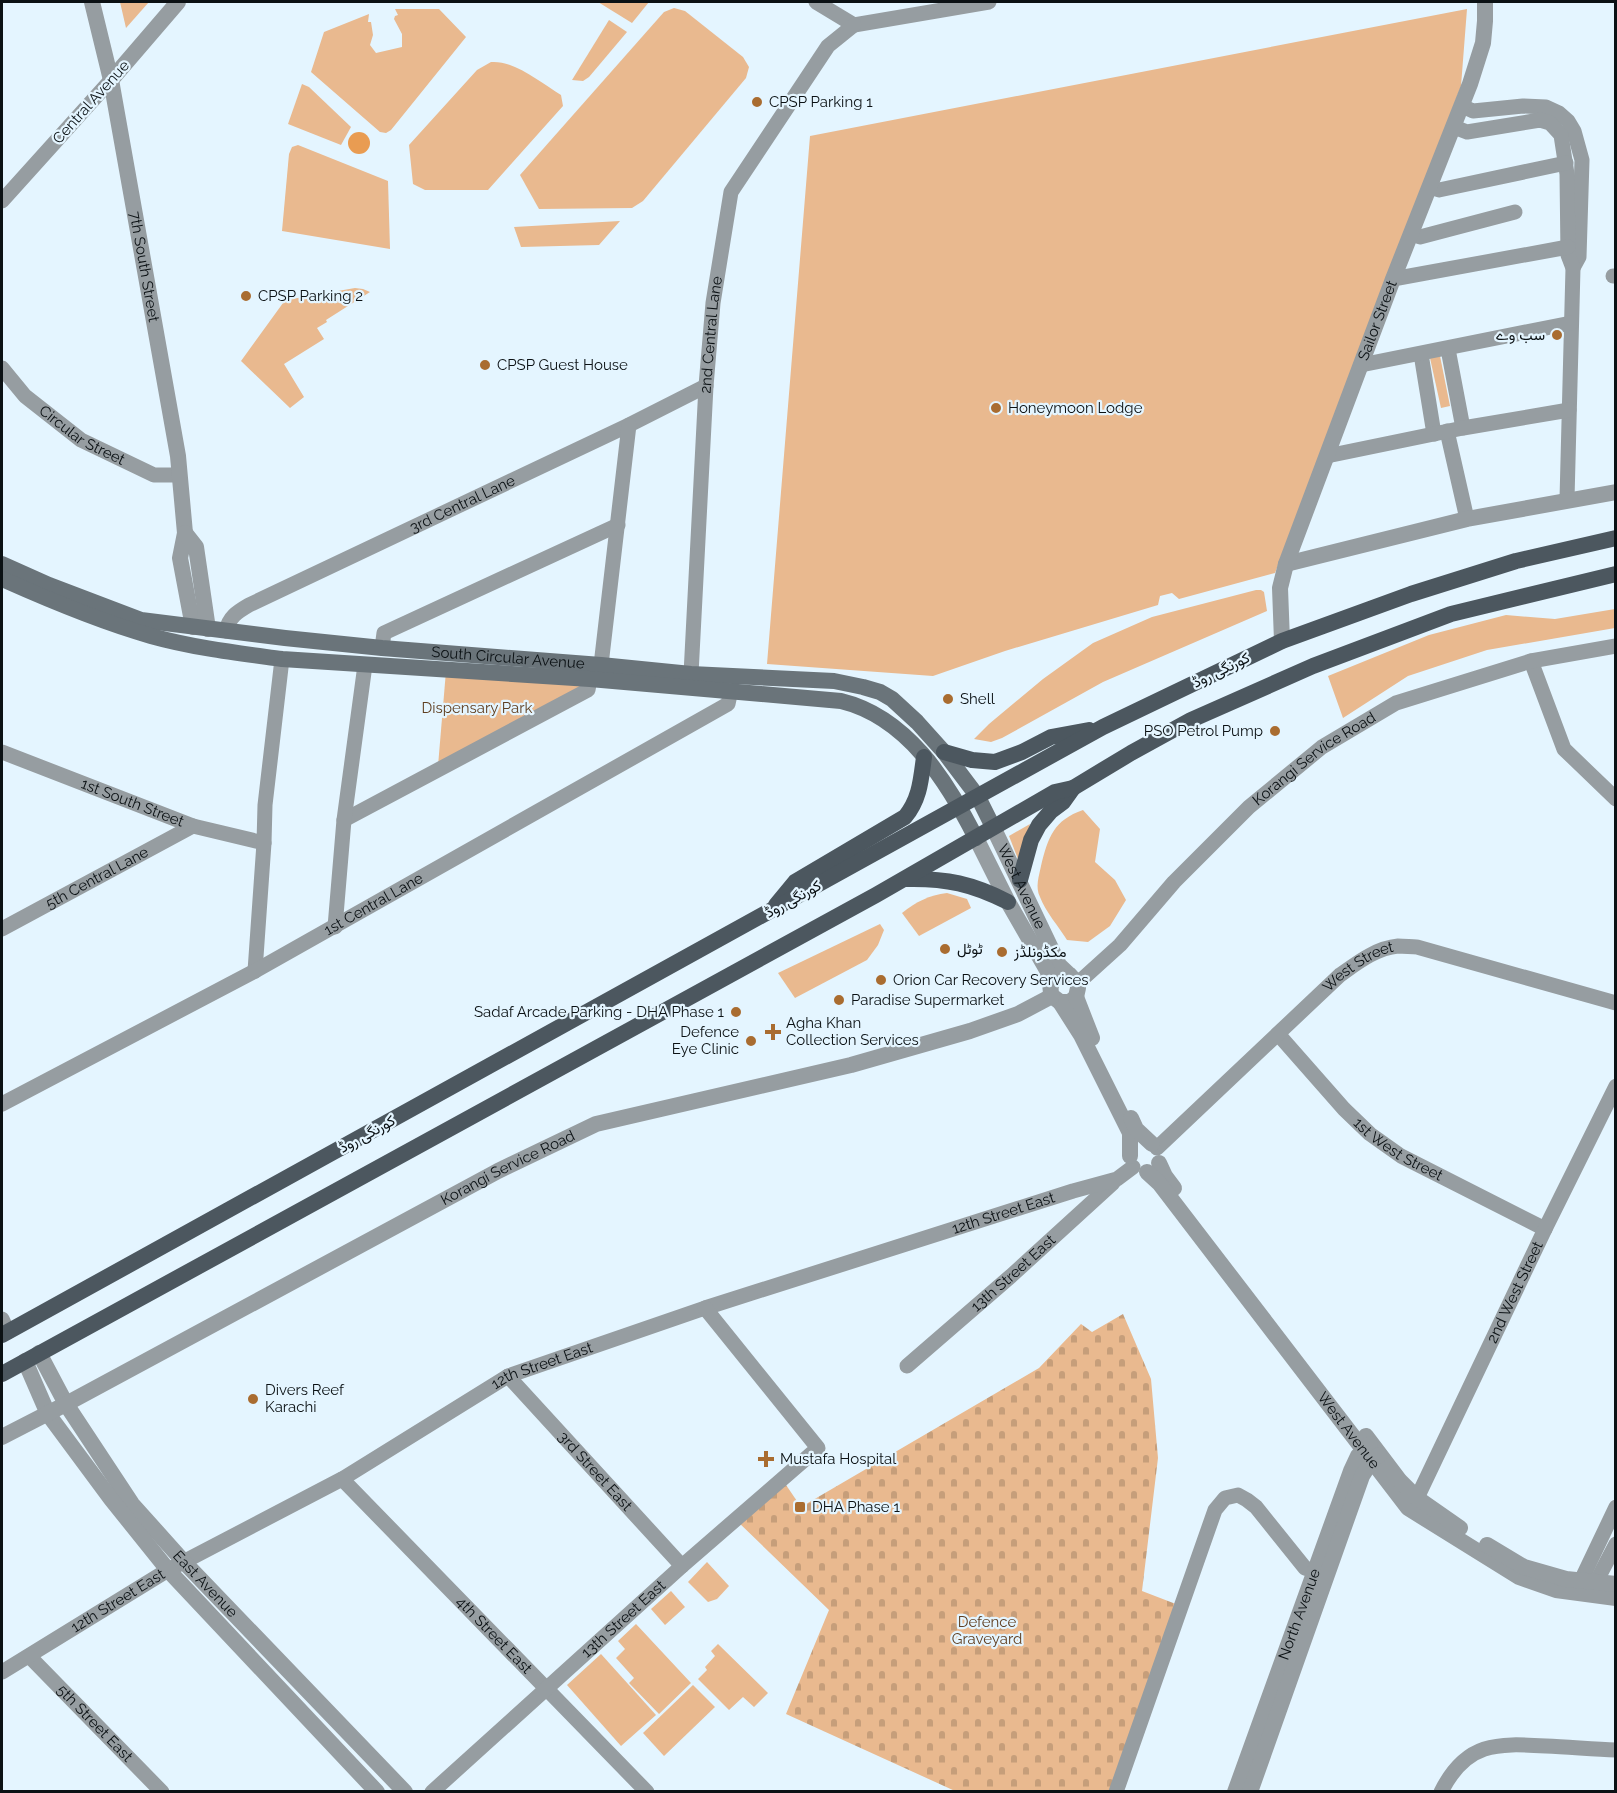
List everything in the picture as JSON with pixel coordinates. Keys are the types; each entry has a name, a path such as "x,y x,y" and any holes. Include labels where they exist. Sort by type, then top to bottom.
{"main road":[{"name":"کورنگی روڈ","path":"4,1329 772,911 1102,727 1282,641 1411,594 1516,561 1616,538"},
{"name":"South Circular Avenue","path":"2,564 49,585 141,620 382,648 601,665 730,690 854,704 884,718 897,728 924,757 960,807 976,838"},
{"path":"2,1374 905,879 1055,792 1073,788 1191,720 1313,666 1450,614 1616,574"},
{"name":"South Circular Avenue","path":"2,579 45,598 151,636 282,660 590,679 834,681 880,692 910,714 944,752 978,797 993,827"},
{"path":"944,752 972,760 995,762 1052,737 1102,727"},
{"path":"772,911 795,882 906,817 915,805 918,796 924,757"},
{"path":"1020,880 1031,840 1039,825 1051,811 1063,802 1073,788"},
{"path":"905,879 927,878 963,883 989,892 1008,902"}],"street":[{"name":"7th South Street","path":"92,2 111,80 178,456 185,533 180,558 201,628"},
{"name":"Central Avenue","path":"2,201 178,2"},
{"path":"816,2 854,25 925,7 989,2"},
{"name":"Sailor Street","path":"1282,641 1280,588 1286,564 1393,279 1462,106 1483,43 1485,2"},
{"name":"2nd Central Lane","path":"690,681 706,386 713,303 731,192 828,46 854,25"},
{"path":"1462,106 1473,111 1523,106 1546,107 1559,113 1568,121 1574,131 1582,160 1579,257 1574,268 1571,323 1567,499"},
{"path":"1454,127 1467,132 1540,120 1550,123 1561,135 1566,163 1568,255 1574,268"},
{"path":"1430,187 1438,190 1566,163"},
{"path":"1411,234 1420,237 1515,212"},
{"path":"1393,279 1568,247"},
{"path":"1361,365 1571,323"},
{"path":"1448,349 1448,431"},
{"path":"1421,354 1448,431 1467,519"},
{"name":"Circular Street","path":"2,368 25,396 81,440 154,475 179,475"},
{"name":"3rd Central Lane","path":"226,631 228,622 237,611 629,425 706,386"},
{"path":"1327,456 1448,431 1569,410"},
{"path":"601,665 629,425"},
{"path":"1286,564 1467,519 1567,499 1616,492"},
{"path":"382,648 384,633 618,525"},
{"name":"Korangi Service Road","path":"2,1437 498,1171 596,1124 862,1062 970,1031 1018,1014 1064,990 1120,945 1174,882 1249,807 1322,747 1396,703 1532,660 1616,646"},
{"path":"255,971 265,805 282,660"},
{"path":"1532,660 1564,749 1616,799"},
{"path":"334,927 344,820 365,664"},
{"path":"344,820 588,690 590,679"},
{"name":"1st Central Lane","path":"2,1104 255,971 728,704 730,690"},
{"name":"1st South Street","path":"2,752 193,826 264,843"},
{"name":"5th Central Lane","path":"2,929 193,826"},
{"name":"West Avenue","path":"993,827 1059,964 1064,990 1081,1035 1130,1133 1146,1158 1165,1176 1371,1452 1408,1508 1519,1577 1556,1590 1616,1584"},
{"name":"West Avenue","path":"976,838 1008,902 1047,970 1064,990 1088,1029 1136,1130 1146,1158"},
{"name":"West Street","path":"1146,1158 1340,975 1361,960 1382,950 1399,946 1417,948 1616,1003"},
{"name":"1st West Street","path":"1278,1034 1370,1134 1401,1156 1545,1228"},
{"name":"2nd West Street","path":"1417,1498 1545,1228 1616,1086"},
{"name":"12th Street East","path":"2,1672 168,1570 342,1479 508,1376 705,1308 1117,1179 1146,1158"},
{"name":"13th Street East","path":"906,1366 1011,1276 1117,1179"},
{"name":"13th Street East","path":"432,1791 682,1566 818,1448 705,1308"},
{"name":"East Avenue","path":"32,1357 132,1504 184,1562 405,1791"},
{"name":"East Avenue","path":"32,1357 48,1414 111,1499 168,1570 377,1791"},
{"name":"3rd Street East","path":"508,1376 682,1566"},
{"name":"West Avenue","path":"1371,1452 1417,1498 1452,1523 1524,1567 1566,1579 1616,1598"},
{"name":"North Avenue","path":"1235,1791 1371,1452"},
{"name":"4th Street East","path":"342,1479 647,1791"},
{"path":"1116,1791 1215,1510 1225,1498 1238,1495 1247,1500 1256,1507 1305,1568 1322,1573"},
{"path":"1586,1588 1616,1507"},
{"path":"1586,1588 1616,1544"},
{"name":"North Avenue","path":"1250,1791 1322,1573"},
{"name":"5th Street East","path":"29,1656 162,1791"},
{"path":"1441,1791 1460,1764 1475,1752 1491,1746 1509,1743 1616,1750"}],"green space":[{"path":"120,2 149,2 126,28"},
{"path":"598,2 649,2 632,23"},
{"path":"674,8 685,11 743,57 749,67 746,78 643,201 632,208 539,209 520,175 664,12"},
{"path":"395,9 439,9 466,37 391,130 386,133 380,132 311,72 324,32 369,14 368,22 371,22 373,35 370,45 376,53 402,47 402,34 394,19 398,15"},
{"name":"Honeymoon Lodge","path":"1467,9 1461,86 1275,573 1179,599 1172,593 1160,596 1158,605 1005,651 933,676 767,664 810,136"},
{"path":"609,20 627,32 589,77 583,81 572,80"},
{"path":"491,62 500,62 527,73 561,95 563,106 488,190 425,190 413,184 409,145 477,70"},
{"path":"302,84 309,87 351,127 341,145 288,124"},
{"path":"298,145 388,181 390,249 282,231 289,154 292,147"},
{"path":"620,221 599,245 521,247 514,227"},
{"path":"355,288 370,292 326,320 327,322 317,328 324,339 284,364 304,397 290,408 241,361 283,303 292,299"},
{"path":"1440,356 1450,406 1441,408 1430,358"},
{"path":"1256,590 1264,592 1267,611 1103,682 1002,738 991,742 974,739 1043,679 1093,643 1152,617"},
{"path":"1615,609 1615,628 1487,650 1408,676 1343,718 1328,676 1429,635 1506,615 1555,619"},
{"name":"Dispensary Park","path":"446,671 588,680 587,689 438,766"},
{"path":"1083,810 1100,829 1095,862 1115,880 1126,900 1110,926 1088,942 1067,940 1045,908 1038,885 1044,856 1054,831 1065,819"},
{"path":"1030,824 1018,859 1009,836"},
{"path":"947,893 967,899 971,908 919,936 902,913 934,895"},
{"path":"880,924 884,930 878,945 867,960 795,998 778,973"},
{"name":"Defence Graveyard","path":"1123,1314 1151,1379 1158,1458 1142,1591 1181,1606 1116,1791 955,1791 786,1714 829,1610 736,1520 784,1482 801,1507 1039,1368 1081,1324 1092,1332"},
{"path":"707,1562 729,1586 717,1599 708,1602 688,1582"},
{"path":"671,1591 685,1607 665,1625 651,1609"},
{"path":"636,1624 691,1683 659,1714 629,1683 634,1678 616,1658 625,1649 618,1641"},
{"path":"718,1644 768,1693 754,1707 743,1697 729,1710 698,1679 707,1670 705,1667 715,1656 711,1651"},
{"path":"601,1654 656,1715 621,1746 567,1685"},
{"path":"693,1685 715,1707 664,1756 643,1733"}],"shaded area":[{"path":"359,132 367,135 370,143 367,151 359,154 351,151 348,143 351,135"}],"place":[{"name":"CPSP Parking 1","path":"757,102"},
{"name":"CPSP Parking 2","path":"246,296"},
{"name":"سب وے","path":"1557,335"},
{"name":"CPSP Guest House","path":"485,365"},
{"name":"Honeymoon Lodge","path":"996,408"},
{"name":"Shell","path":"948,699"},
{"name":"PSO Petrol Pump","path":"1275,731"},
{"name":"ٹوٹل","path":"945,949"},
{"name":"مکڈونلڈز","path":"1002,952"},
{"name":"Orion Car Recovery Services","path":"881,980"},
{"name":"Paradise Supermarket","path":"839,1000"},
{"name":"Sadaf Arcade Parking - DHA Phase 1","path":"736,1012"},
{"name":"Agha Khan Collection Services","path":"773,1032"},
{"name":"Defence Eye Clinic","path":"751,1041"},
{"name":"Divers Reef Karachi","path":"253,1399"},
{"name":"Mustafa Hospital","path":"766,1459"},
{"name":"DHA Phase 1","path":"800,1507"}]}
